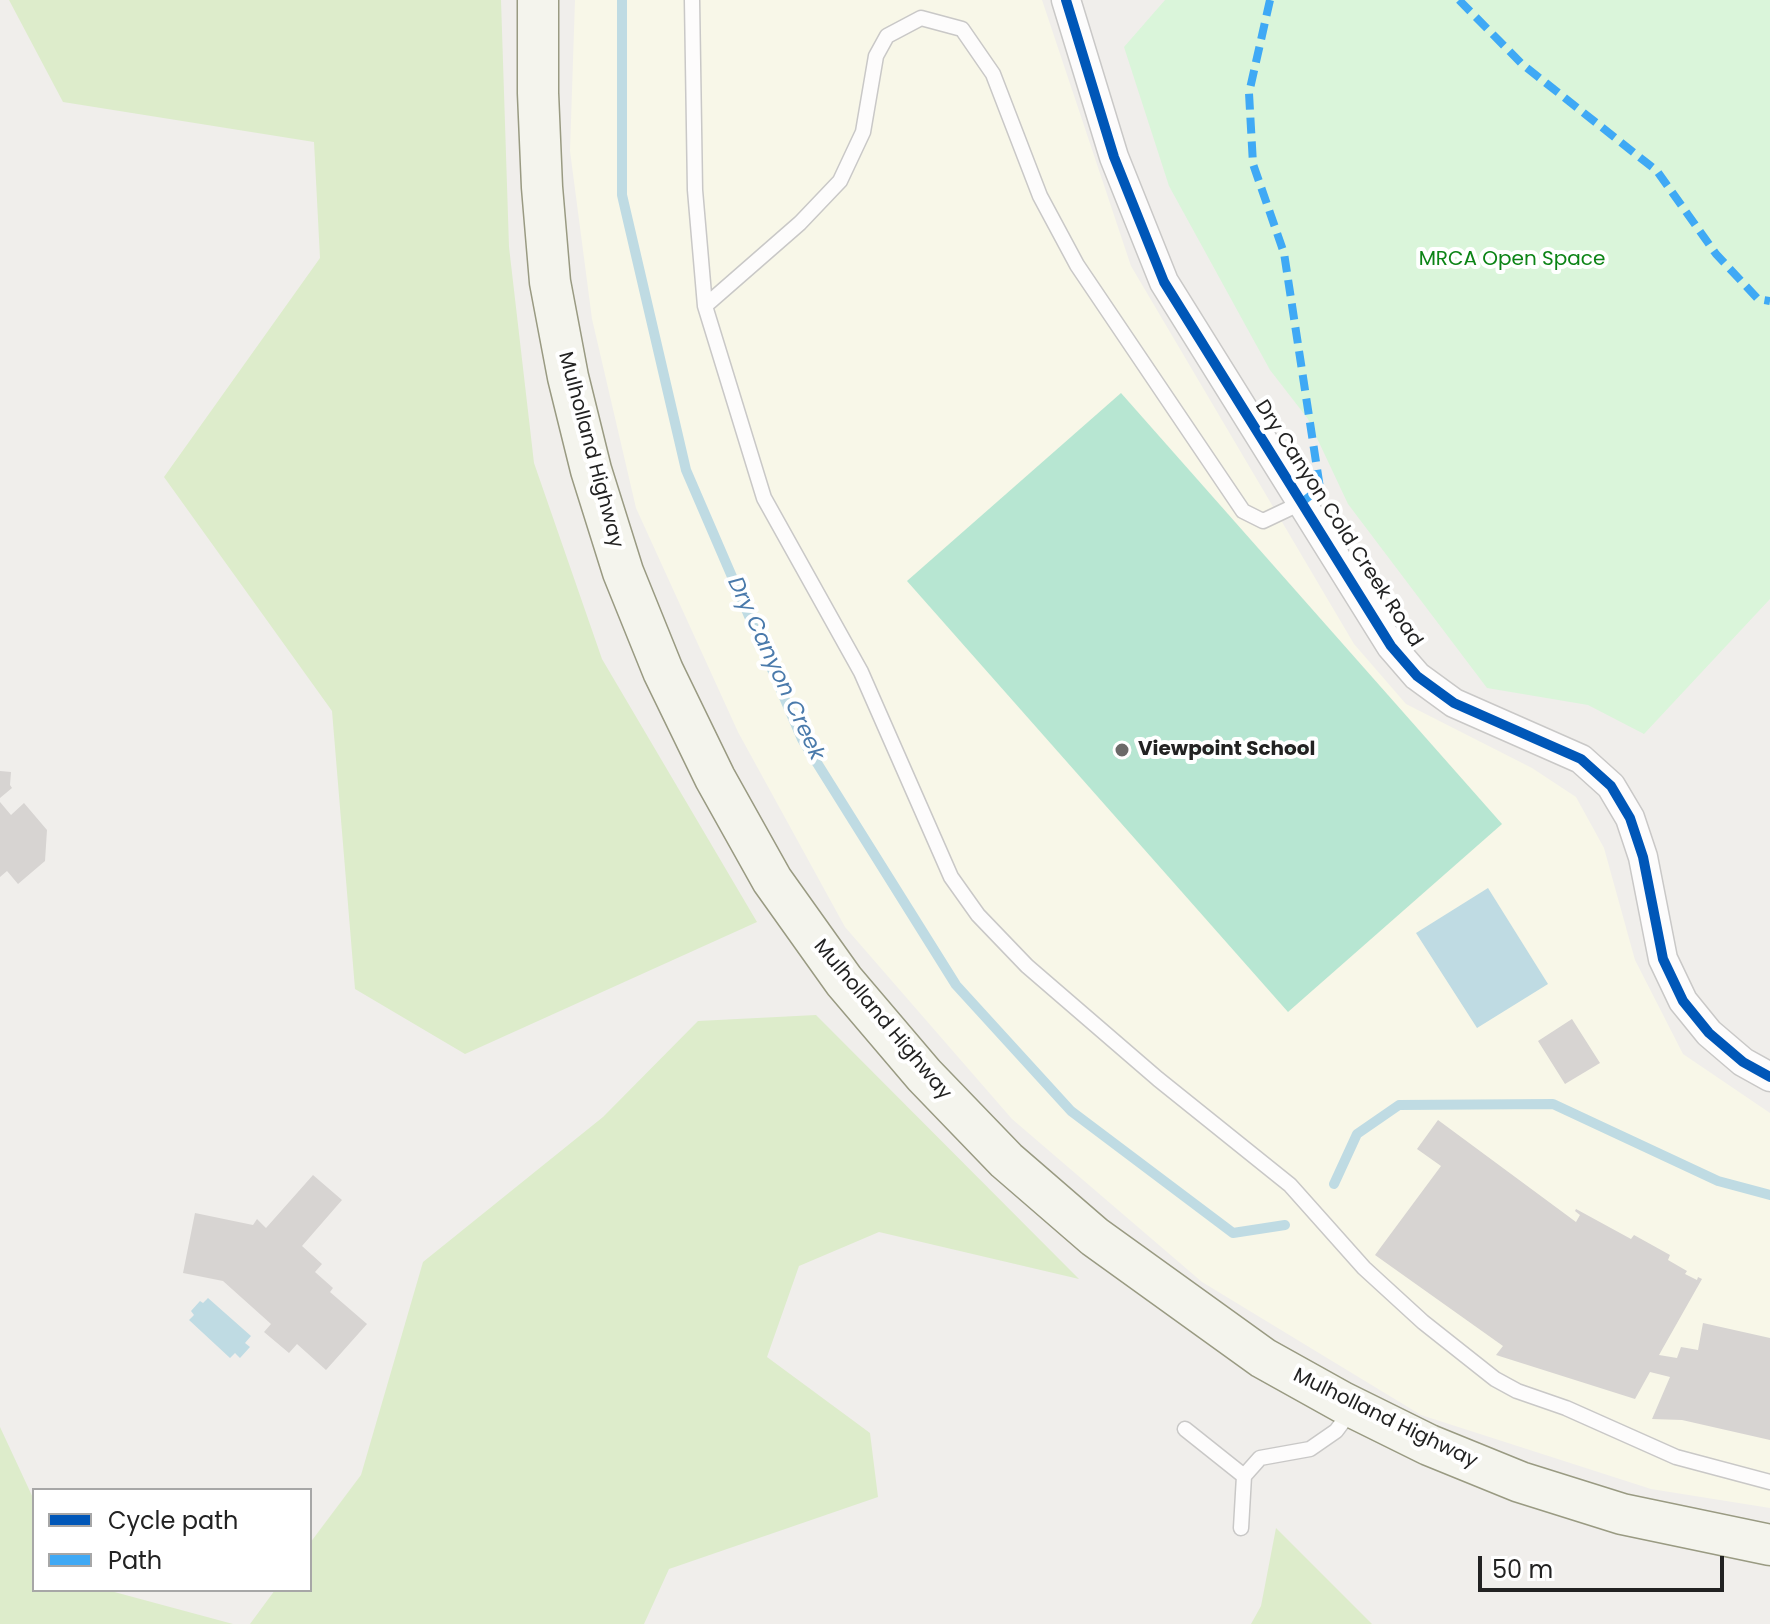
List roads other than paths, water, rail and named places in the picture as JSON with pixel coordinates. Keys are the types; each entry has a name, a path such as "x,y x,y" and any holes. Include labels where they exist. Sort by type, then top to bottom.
{"main road":[{"name":"Mulholland Highway","path":"538,0 541,172 550,282 568,377 591,470 623,572 663,671 715,778 772,880 854,993 924,1075 1006,1160 1095,1237 1263,1358 1429,1445 1520,1482 1622,1514 1770,1545"}],"street":[{"name":"Dry Canyon Cold Creek Road","path":"1066,0 1114,157 1164,282 1391,646 1417,676 1454,703 1581,759 1611,786 1634,831 1643,857 1663,959 1683,1001 1709,1033 1743,1062 1770,1077"}],"lane":[{"path":"692,0 695,190 705,306 764,498 861,672 951,877 978,915 1027,966 1158,1079 1290,1185 1364,1268 1423,1322 1495,1379 1676,1457 1770,1482"},
{"path":"705,306 800,223 840,181 863,132 876,56 887,36 921,18 962,29 993,74 1040,196 1077,265 1243,511 1263,521 1301,503"},
{"path":"1241,1528 1244,1476 1260,1458 1310,1449 1336,1431 1354,1408"},
{"path":"1185,1429 1244,1476"}],"water":[{"path":"1488,888 1548,984 1477,1028 1416,933"},
{"path":"208,1298 251,1336 245,1343 250,1347 240,1358 235,1353 230,1358 189,1320 194,1315 191,1311 200,1301 203,1303"}],"waterway":[{"name":"Dry Canyon Creek","path":"622,0 622,195 686,470 802,739 956,985 1071,1111 1233,1233 1285,1225"},
{"name":"Dry Canyon Creek","path":"1334,1184 1357,1134 1399,1105 1553,1104 1718,1181 1770,1195"}],"place":[{"name":"Viewpoint School","path":"1122,750"}],"park label":[{"name":"MRCA Open Space","path":"1512,260"}]}
